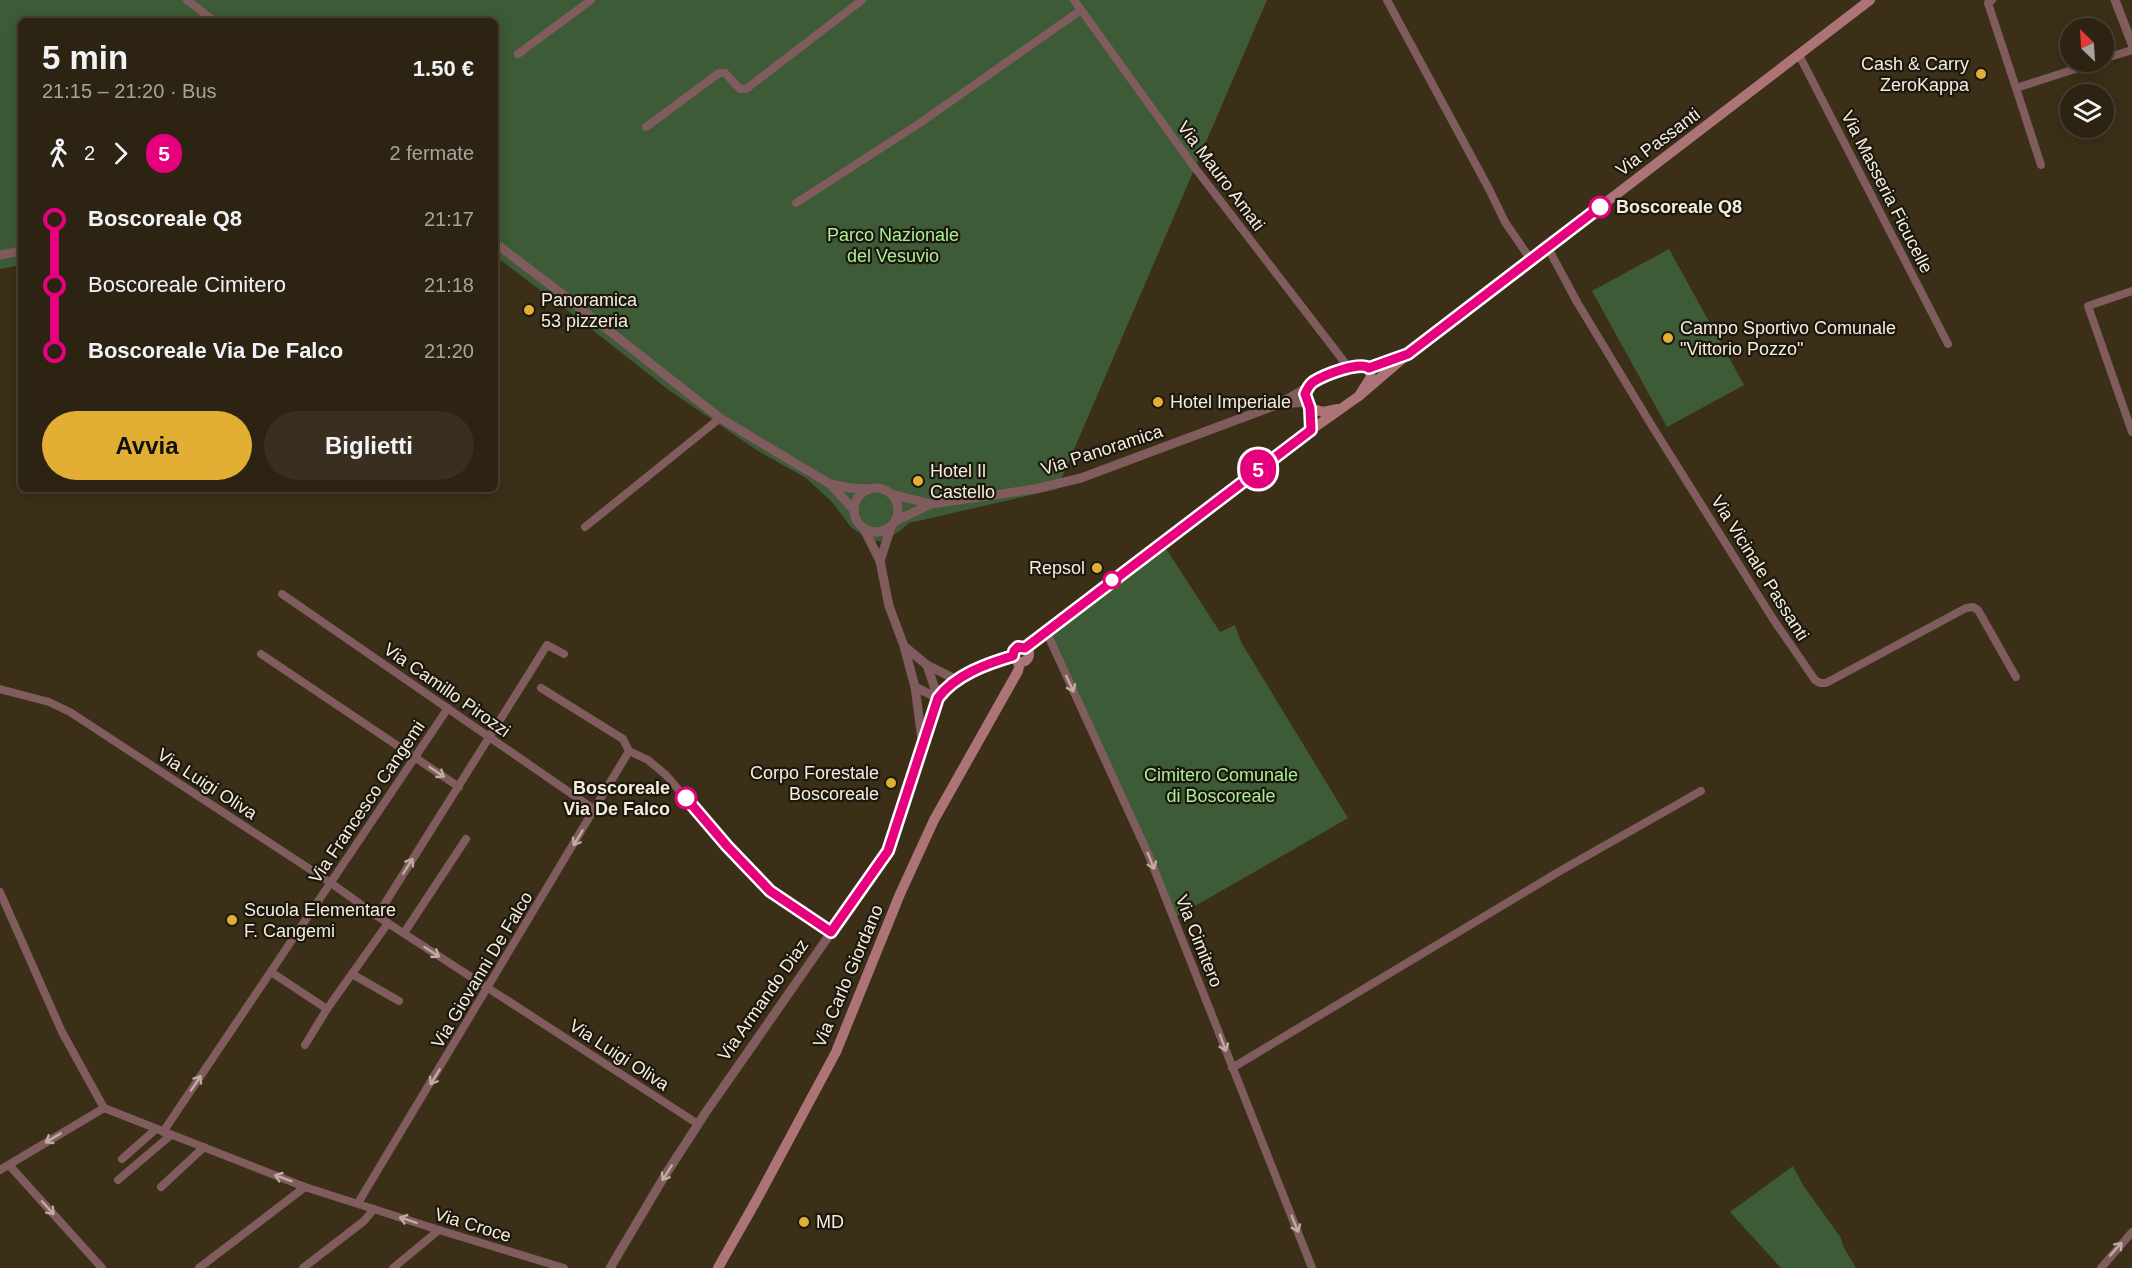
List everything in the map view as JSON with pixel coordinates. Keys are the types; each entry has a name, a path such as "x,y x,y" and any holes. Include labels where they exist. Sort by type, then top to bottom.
{"main road":[{"name":"Via Passanti","path":"1017,659 1025,661 1029,652 1025,648 1046,631 1359,396 1408,354 1870,0"},
{"name":"Via Passanti","path":"1308,387 1314,381 1349,368 1364,365 1369,368 1408,354"},
{"path":"1359,396 1371,377 1369,368"},
{"path":"1308,387 1305,394 1309,405 1311,430"},
{"path":"1309,405 1323,412 1344,407"},
{"name":"Via Carlo Giordano","path":"718,1268 836,1052 900,894 934,820 1018,671 1017,659"}],"street":[{"path":"187,0 210,18"},
{"path":"518,54 591,0"},
{"path":"646,127 718,73 725,73 740,89 746,89 862,0"},
{"name":"Via Mauro Amati","path":"1074,0 1192,164 1349,368"},
{"path":"1387,0 1505,222 1531,260"},
{"path":"1992,0 1988,3 2042,165"},
{"path":"2115,0 2130,30 2132,44"},
{"path":"796,203 920,123 1081,10"},
{"path":"2114,56 2132,50"},
{"name":"Via Masseria Ficucelle","path":"1799,55 1948,344"},
{"path":"2016,88 2066,72"},
{"name":"Via Panoramica","path":"498,245 720,418 830,484 854,510 855,518 864,529 880,561"},
{"name":"Via Vicinale Passanti","path":"1548,248 1577,302 1652,426 1773,619 1815,680 1826,683 1966,608 1973,607 1978,610 2016,677"},
{"path":"0,255 18,252"},
{"path":"2132,291 2088,306 2132,432"},
{"name":"Via Panoramica","path":"864,529 878,532 931,504 1035,489 1081,478 1279,404 1308,387"},
{"name":"Via Panoramica","path":"1279,404 1309,405"},
{"path":"585,527 720,418"},
{"name":"Via Panoramica","path":"830,484 850,488 885,490 891,494 931,504"},
{"path":"854,510 858,497 871,489"},
{"path":"880,561 898,507 891,494"},
{"name":"Via Armando Diaz","path":"880,561 889,606 904,646 915,687 923,743"},
{"name":"Via Camillo Pirozzi","path":"282,594 595,810"},
{"name":"Via Cimitero","path":"1046,631 1149,856 1312,1268"},
{"path":"377,916 547,645 564,654"},
{"path":"904,646 927,664 955,679"},
{"path":"261,654 459,787"},
{"path":"938,698 955,679 1017,659"},
{"path":"927,664 938,698"},
{"path":"915,687 938,698"},
{"path":"541,688 623,739 629,751 648,760 666,775 727,846 770,891 831,932"},
{"name":"Via Luigi Oliva","path":"0,689 49,702 70,712 331,883 377,916 698,1124"},
{"name":"Via Armando Diaz","path":"610,1268 698,1124 888,851 938,698"},
{"name":"Via Francesco Cangemi","path":"163,1132 448,708"},
{"name":"Via Giovanni De Falco","path":"358,1203 629,751"},
{"path":"1232,1068 1550,877 1701,791"},
{"path":"404,933 466,839"},
{"path":"0,892 62,1032 104,1108 0,1170"},
{"path":"304,1045 388,923"},
{"path":"271,972 327,1009"},
{"path":"352,974 399,1001"},
{"name":"Via Croce","path":"104,1108 305,1187 564,1268"},
{"path":"122,1159 163,1132"},
{"path":"118,1180 163,1132"},
{"path":"161,1187 204,1147"},
{"path":"9,1165 102,1268"},
{"path":"199,1268 305,1187"},
{"path":"303,1268 364,1221 374,1209"},
{"path":"393,1268 439,1230"},
{"path":"2101,1268 2132,1232"}],"green space":[{"name":"Parco Nazionale del Vesuvio","path":"0,0 1267,0 1057,489 909,523 883,541 870,541 851,527 832,502 806,478 758,451 670,391 498,258 498,18 18,18 18,266 0,269"},
{"name":"Campo Sportivo Comunale \"Vittorio Pozzo\"","path":"1669,249 1744,385 1667,427 1592,291"},
{"name":"Cimitero Comunale di Boscoreale","path":"1165,547 1220,632 1235,625 1241,642 1348,818 1176,917 1050,634"},
{"path":"1793,1166 1803,1185 1841,1238 1856,1268 1781,1268 1730,1212"}],"bus line":[{"name":"5","path":"686,798 770,891 831,932 888,851 938,698 955,679 1013,656 1018,647 1025,648 1311,430 1310,408 1305,394 1314,381 1356,365 1369,368 1408,354 1600,207"}],"place":[{"name":"Cash & Carry ZeroKappa","path":"1981,74"},
{"name":"Boscoreale Q8","path":"1600,207"},
{"name":"Panoramica 53 pizzeria","path":"529,310"},
{"name":"Campo Sportivo Comunale \"Vittorio Pozzo\"","path":"1668,338"},
{"name":"Hotel Imperiale","path":"1158,402"},
{"name":"Hotel Il Castello","path":"918,481"},
{"name":"Repsol","path":"1097,568"},
{"name":"Corpo Forestale Boscoreale","path":"891,783"},
{"name":"Boscoreale Via De Falco","path":"686,798"},
{"name":"Scuola Elementare F. Cangemi","path":"232,920"},
{"name":"MD","path":"804,1222"}]}
